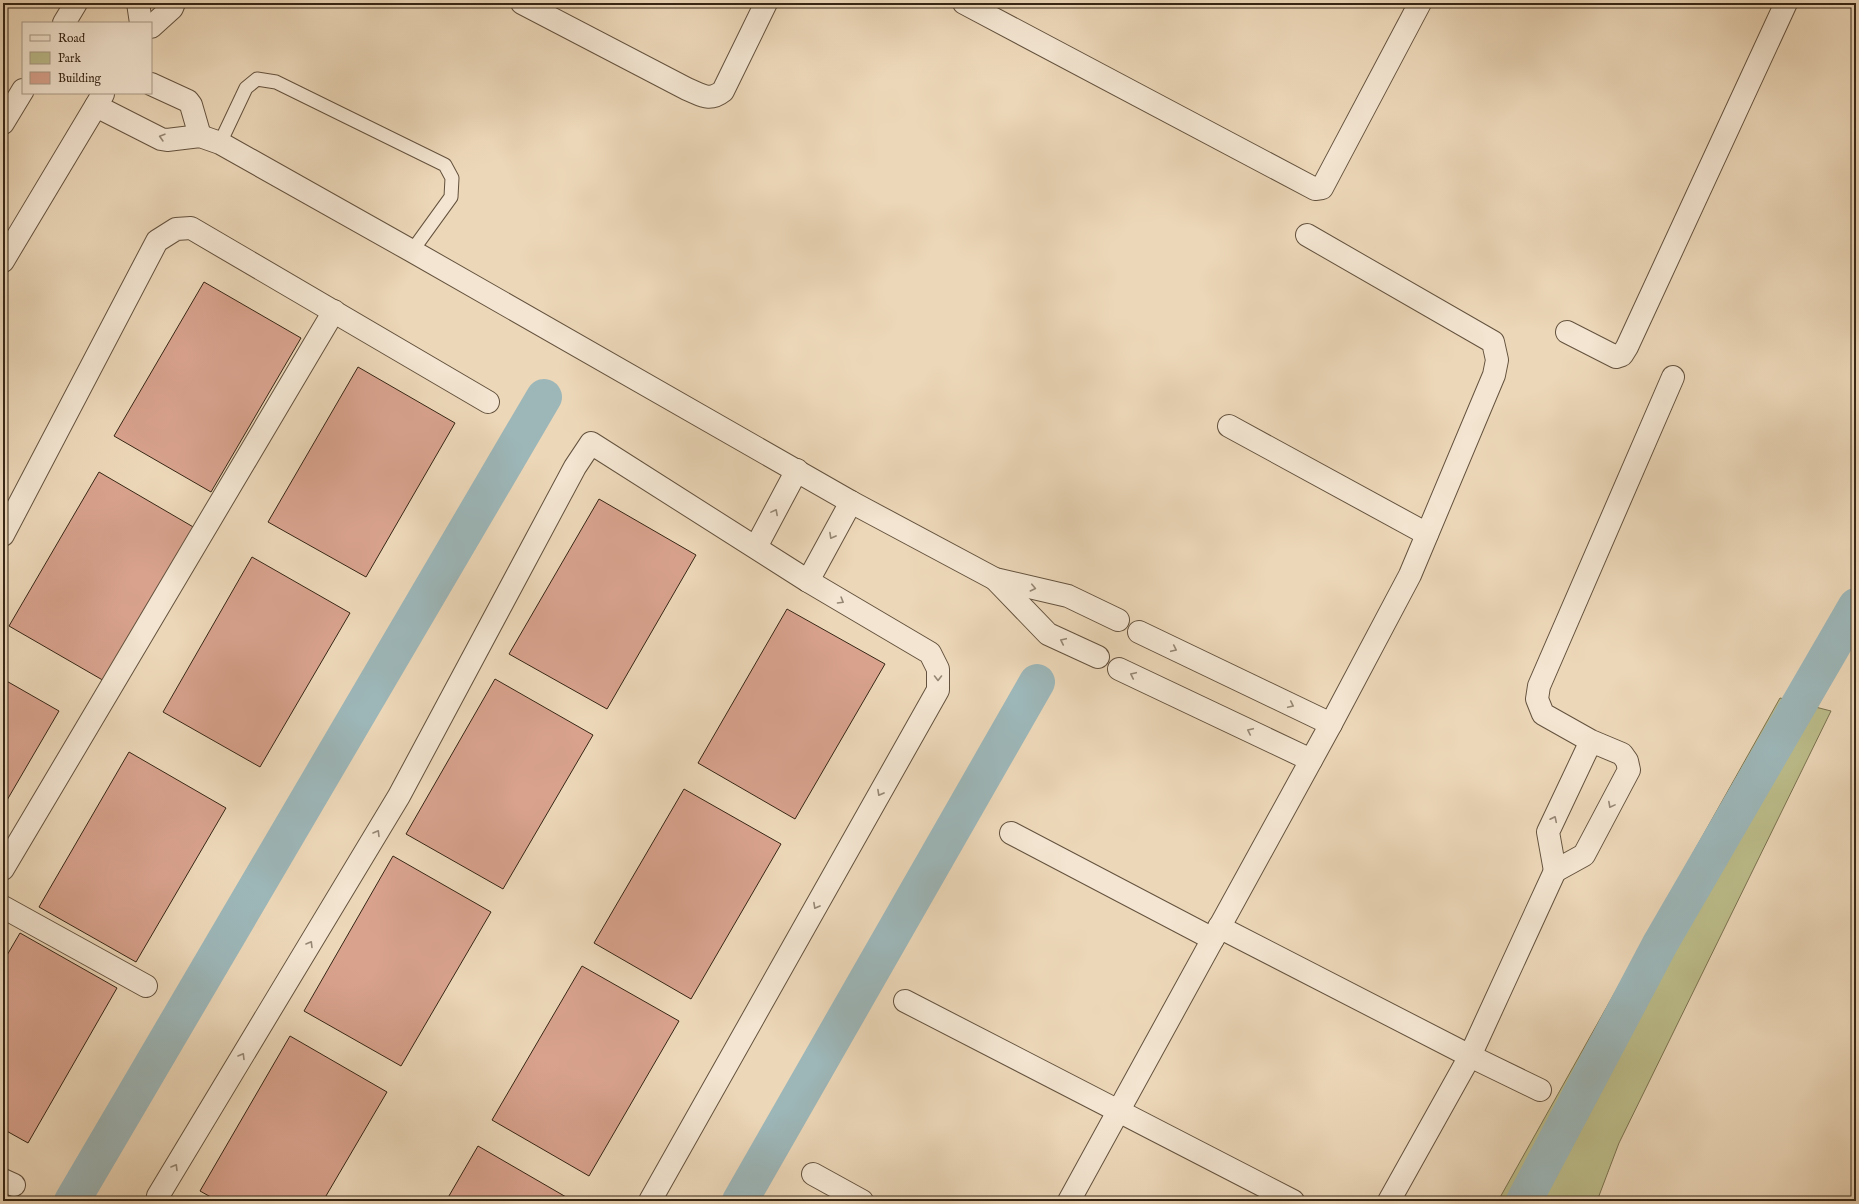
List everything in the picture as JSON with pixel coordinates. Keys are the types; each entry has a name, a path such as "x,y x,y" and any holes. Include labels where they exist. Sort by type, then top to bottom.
{"street":[{"path":"65,22 76,3"},
{"path":"138,3 141,22"},
{"path":"152,26 172,8 174,3"},
{"path":"522,3 687,89 707,97 716,97 723,91 766,3"},
{"path":"964,3 1315,189 1322,188 1420,3"},
{"path":"1567,332 1616,357 1622,355 1786,3"},
{"path":"152,84 188,101 191,105 200,136"},
{"path":"3,123 22,92"},
{"path":"3,261 100,100 161,139 167,140 200,136 220,143 851,502 995,579 1068,596 1118,620"},
{"path":"3,535 156,242 176,229 191,228 488,402"},
{"path":"1069,1201 1331,724 1410,575 1494,375 1498,360 1493,342 1307,235"},
{"path":"3,869 334,311"},
{"path":"1555,871 1584,855 1629,770 1627,761 1622,754 1591,741 1543,714 1537,699 1539,686 1673,377"},
{"path":"1229,426 1427,534"},
{"path":"157,1201 158,1196 399,796 575,467 591,443 808,581 930,653 938,669 938,690 650,1201"},
{"path":"756,547 797,470"},
{"path":"808,581 851,502"},
{"path":"995,579 1048,634 1098,657"},
{"path":"1139,632 1331,724"},
{"path":"1119,668 1311,760"},
{"path":"1389,1201 1470,1056 1555,871 1548,832 1591,741"},
{"path":"1011,833 1540,1090"},
{"path":"3,908 146,986"},
{"path":"905,1000 1293,1201"},
{"path":"813,1174 862,1201"}],"lane":[{"path":"220,143 246,88 257,78 276,82 445,165 452,178 451,197 412,251"}],"green space":[{"path":"1780,698 1831,711 1619,1143 1597,1201 1498,1201"}],"building":[{"path":"204,282 301,338 211,492 114,436"},
{"path":"358,367 455,423 366,577 268,522"},
{"path":"99,472 195,528 106,682 9,626"},
{"path":"599,499 696,555 607,709 509,654"},
{"path":"252,557 350,613 260,767 163,712"},
{"path":"787,609 885,664 795,819 698,763"},
{"path":"3,679 59,711 3,807"},
{"path":"495,679 593,735 503,889 406,834"},
{"path":"129,752 226,808 136,962 39,907"},
{"path":"684,789 781,844 691,999 594,943"},
{"path":"393,856 491,912 401,1066 304,1011"},
{"path":"20,933 117,988 28,1143 3,1129 3,962"},
{"path":"582,966 679,1021 589,1176 492,1120"},
{"path":"290,1036 387,1092 323,1201 218,1201 200,1191"},
{"path":"478,1146 573,1201 446,1201"}],"waterway":[{"path":"72,1201 544,397"},
{"path":"1524,1201 1660,944 1856,606"},
{"path":"740,1201 1037,682"}]}
